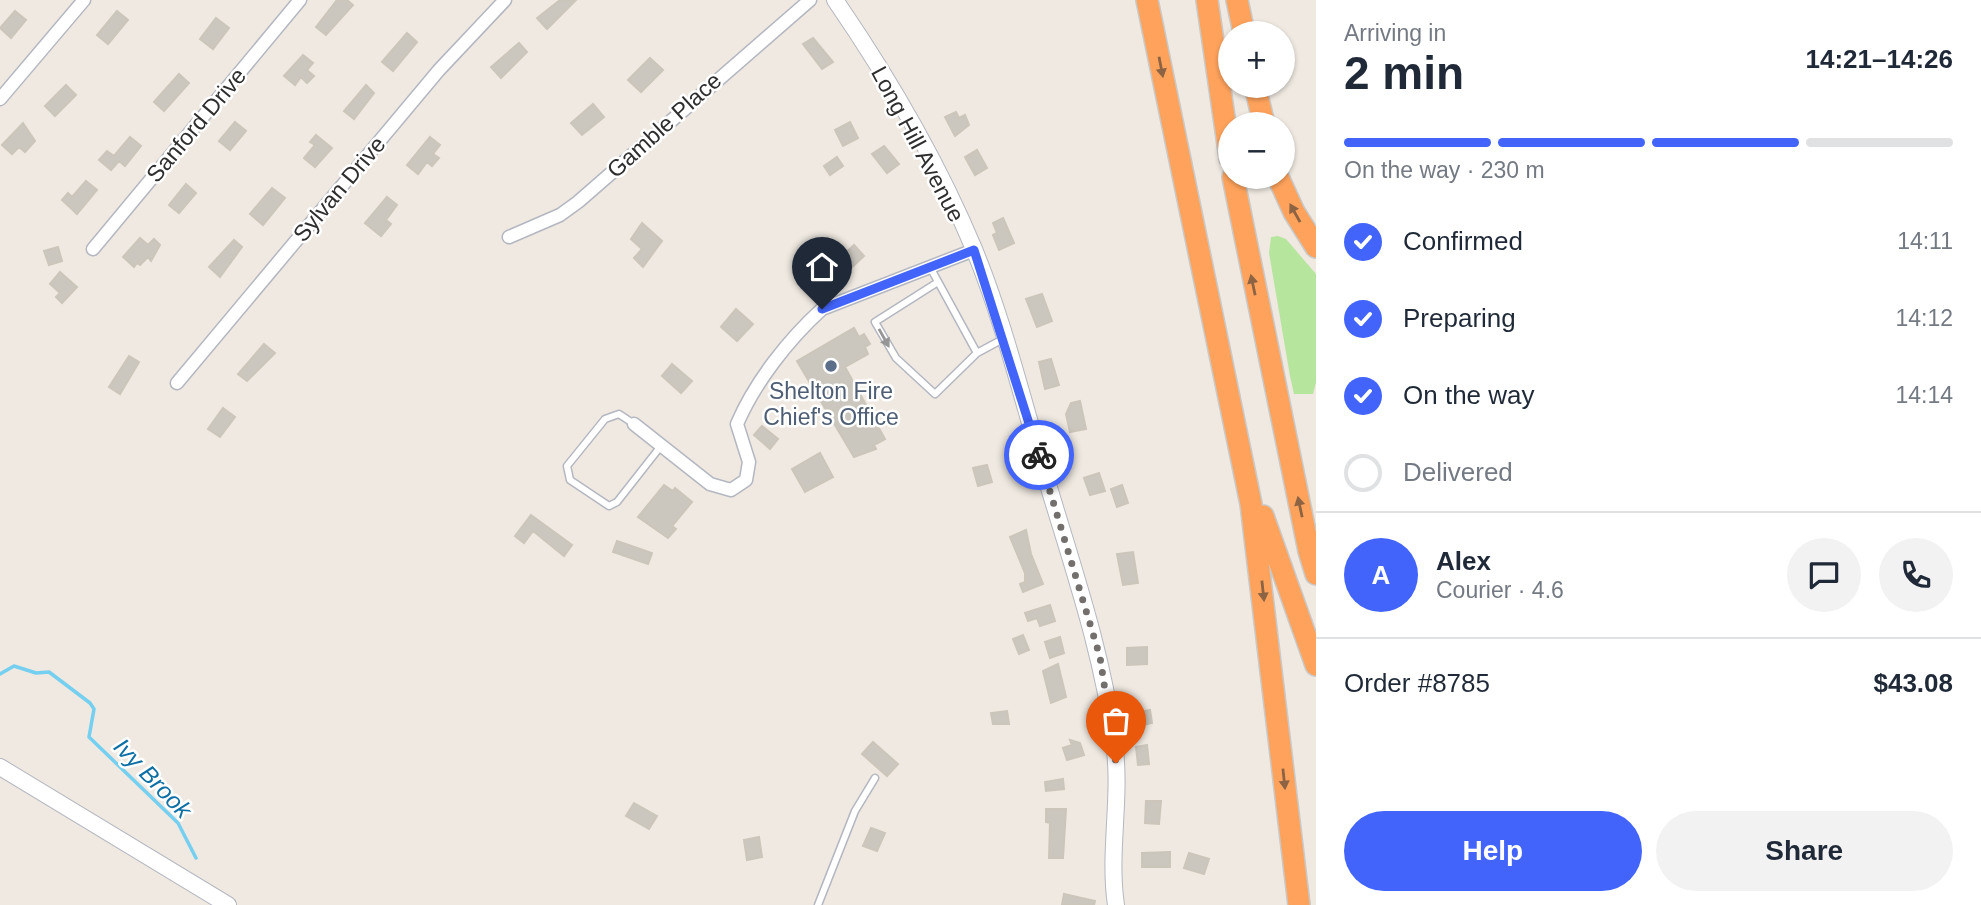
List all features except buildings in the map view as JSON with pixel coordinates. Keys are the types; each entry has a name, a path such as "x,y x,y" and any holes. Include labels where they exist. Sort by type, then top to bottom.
{"highway":[{"path":"1147,0 1258,554 1299,905"},
{"path":"1207,0 1223,112"},
{"path":"1237,0 1241,21"},
{"path":"1235,189 1241,230 1316,574"},
{"path":"1283,189 1316,247"},
{"path":"1228,403 1258,503 1316,665"},
{"path":"1283,905 1294,869"}],"street":[{"path":"0,99 84,0"},
{"name":"Sanford Drive","path":"93,249 300,0"},
{"name":"Sylvan Drive","path":"177,383 439,70 505,0"},
{"name":"Gamble Place","path":"509,237 560,215 578,202 810,0"},
{"name":"Long Hill Avenue","path":"835,0 931,162 974,250 1003,339 1100,657 1119,784 1112,880 1116,905"},
{"path":"634,424 710,484 731,489 746,480 750,462 737,424 746,403 803,326 822,309 974,250"},
{"path":"0,767 228,905"}],"lane":[{"path":"930,267 977,353"},
{"path":"938,282 875,322 896,358 935,394 977,353 1003,339"},
{"path":"634,424 619,414 605,419 567,466 570,480 609,506 617,502 661,446"},
{"path":"818,905 855,811 875,778"}],"green space":[{"path":"1271,237 1286,239 1316,274 1316,382 1313,394 1294,394 1290,376 1269,253"}],"waterway":[{"name":"Ivy Brook","path":"0,674 14,666 36,673 49,672 90,703 94,709 89,737 178,823 196,858"}],"way so far":[{"path":"1039,455 1100,657 1116,763"}],"place":[{"name":"Shelton Fire Chief's Office","path":"831,366"}],"route":[{"path":"822,309 857,293 974,250 1039,455"}]}
